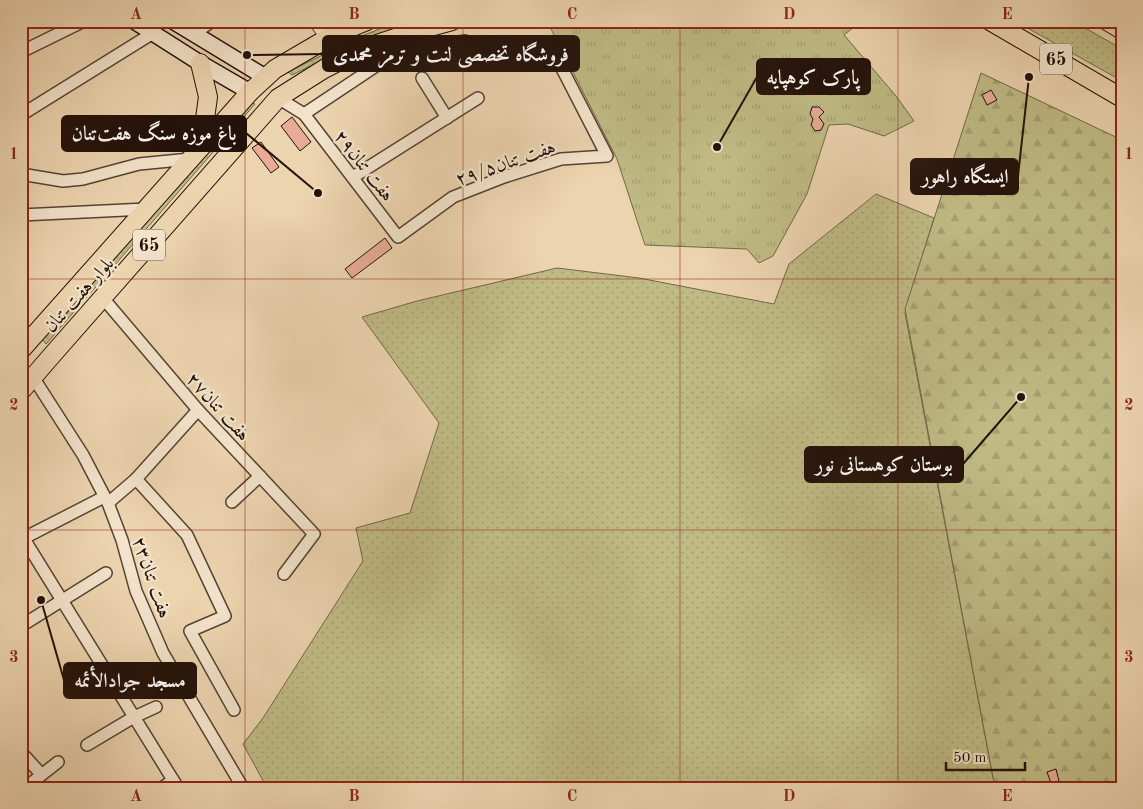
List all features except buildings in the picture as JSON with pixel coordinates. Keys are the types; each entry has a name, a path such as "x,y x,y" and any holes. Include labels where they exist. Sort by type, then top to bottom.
{"main road":[{"path":"173,21 265,77"},
{"name":"بلوار هفت تنان","path":"23,345 265,77 275,69 328,38 366,21"},
{"name":"بلوار هفت تنان","path":"21,391 278,98 324,69 365,48 452,21"},
{"name":"65","path":"990,21 1122,98"},
{"path":"136,22 250,92"},
{"path":"196,153 208,97 200,63"}],"street":[{"path":"21,52 84,21"},
{"path":"194,34 212,21"},
{"path":"316,21 328,38"},
{"path":"21,115 153,33"},
{"path":"278,98 304,114 382,62 431,47 465,41"},
{"name":"۲۹/۵هفت تنان","path":"398,237 453,197 504,177 561,159 608,156 553,51"},
{"path":"422,78 447,118"},
{"path":"353,178 478,98"},
{"name":"هفت تنان۲۹","path":"304,114 398,237"},
{"path":"21,174 63,181 83,179 139,164 196,153"},
{"path":"21,215 146,209"},
{"name":"هفت تنان۲۷","path":"102,298 198,410 314,534 284,574"},
{"name":"هفت تنان۲۳","path":"33,377 83,455 106,500 122,540 136,591 163,653 243,788"},
{"path":"162,788 175,784 23,536 106,500 136,479 198,410"},
{"path":"232,502 260,476"},
{"path":"136,479 187,535 225,616 190,631 234,710"},
{"path":"21,626 106,572"},
{"path":"87,745 134,717 156,707"},
{"path":"22,754 41,774"},
{"path":"25,788 58,762"}],"green space":[{"path":"400,21 415,21 361,41 292,75 288,72 359,37"},
{"path":"565,21 861,21 844,35 896,96 914,121 884,136 848,124 829,125 807,194 773,256 759,263 747,249 645,245 617,159 548,23"},
{"path":"1015,21 1073,21 1122,49 1122,81"},
{"path":"981,73 1122,140 1122,788 995,788 905,309"},
{"path":"250,102 255,104 46,344 42,339"},
{"path":"876,194 934,218 905,313 995,788 267,788 243,744 263,718 363,561 356,528 410,513 439,423 362,317 417,301 557,268 639,278 774,304 789,264"}],"place":[{"name":"فروشگاه تخصصی لنت و ترمز محمدی","path":"247,55"},
{"name":"ایستگاه راهور","path":"1029,77"},
{"name":"پارک کوهپایه","path":"717,147"},
{"name":"باغ‌ موزه سنگ هفت‌تنان","path":"318,193"},
{"name":"بوستان کوهستانی نور","path":"1021,397"},
{"name":"مسجد جوادالأئمه","path":"41,600"}]}
